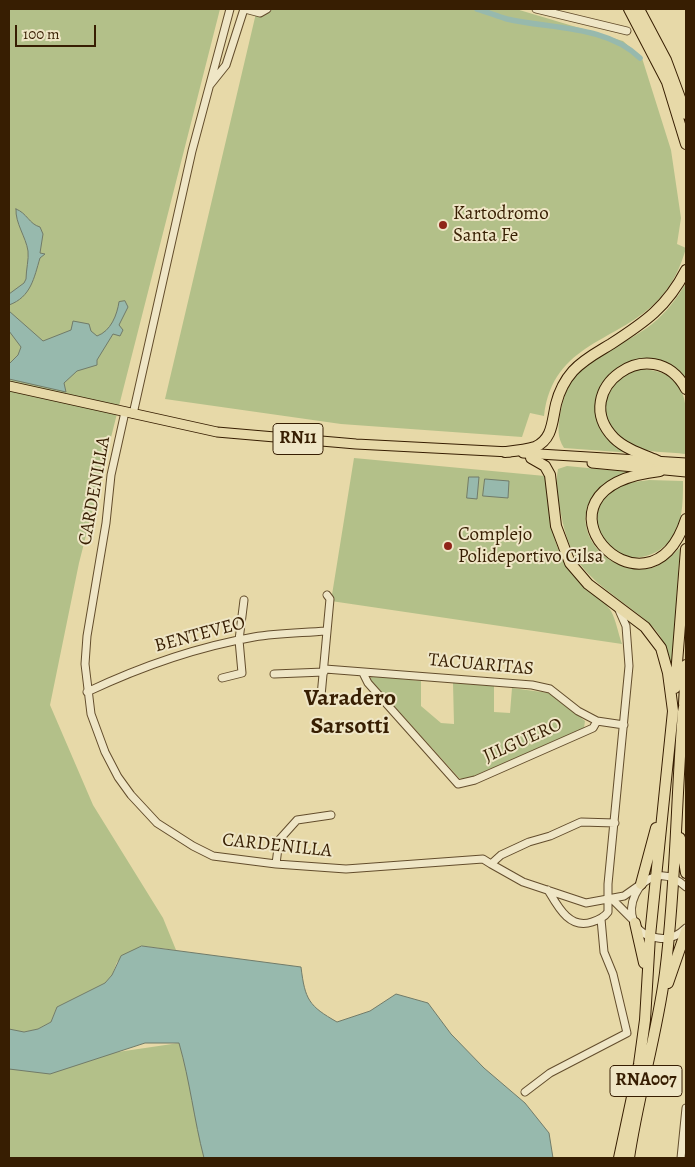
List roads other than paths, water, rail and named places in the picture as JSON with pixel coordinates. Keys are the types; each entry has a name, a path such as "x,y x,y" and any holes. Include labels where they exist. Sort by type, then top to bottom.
{"highway":[{"path":"629,9 684,119"},
{"path":"639,9 666,60 684,119 686,144"},
{"path":"505,452 532,448 544,442 552,428 559,394 569,376 585,360 633,330 662,307 678,287 686,270"},
{"path":"659,466 614,438 603,419 601,405 604,392 618,372 636,364 655,365 666,369 676,376 686,389"},
{"path":"531,458 545,466 550,475 556,526 570,563 588,584 654,637 665,659 678,712"},
{"path":"659,466 627,477 604,490 595,502 593,512 593,530 597,540 604,550 622,561 638,564 650,562 672,548 686,520"},
{"name":"RNA007","path":"629,1158 660,1002 669,938 677,814 678,712 686,550"},
{"name":"RNA007","path":"619,1158 639,1064 664,801 686,665"},
{"path":"678,712 686,697"},
{"name":"RNA007","path":"641,884 664,801"},
{"name":"RNA007","path":"677,814 686,873"},
{"name":"RNA007","path":"635,923 643,959 646,1000"},
{"name":"RNA007","path":"660,1002 686,930"}],"main road":[{"name":"RN11","path":"9,386 217,432 465,451 505,452 659,466 686,472"},
{"name":"RN11","path":"465,451 483,455 659,466 686,463"}],"street":[{"name":"CARDENILLA","path":"230,9 192,151 129,413 111,475 106,523 84,664 91,714 105,752 118,778 147,815 193,846 213,856 276,864 346,869 483,859 491,864"},
{"path":"210,85 226,65 244,9 260,13 268,9"},
{"path":"536,9 627,31 646,40"},
{"path":"627,31 632,29 636,20"},
{"path":"321,696 330,599 327,595"},
{"path":"222,678 242,673 239,640 244,600"},
{"path":"548,890 561,911 570,919 581,924 601,919 608,912 629,666 627,634 624,620 616,605"},
{"path":"627,634 635,629 645,628"},
{"name":"BENTEVEO","path":"87,692 167,660 239,640 326,631"},
{"name":"TACUARITAS","path":"274,674 324,670 484,680 546,688 578,711 597,721 624,724"},
{"name":"JILGUERO","path":"363,673 368,683 458,784 475,780 528,758 593,728 597,721"},
{"path":"276,864 279,840 297,820 331,815"},
{"path":"615,823 581,822 550,836 528,842 502,855 491,864 523,882 586,903 624,896 641,884 656,877 674,878 686,887"},
{"path":"635,923 632,913 632,902 635,892 641,884"},
{"path":"610,900 650,936 669,938 686,930"},
{"path":"525,1092 550,1074 627,1032 613,974 604,952 601,919"},
{"path":"681,1158 686,1108"}],"water":[{"path":"16,209 36,226 40,227 43,234 40,253 45,254 40,258 27,292 16,302 9,305 9,294 24,283 26,279 28,257 27,246 17,220"},
{"path":"125,301 128,307 119,325 123,330 120,336 113,334 97,360 97,365 77,371 64,383 66,392 9,379 9,364 18,355 21,347 9,331 9,311 43,341 71,330 73,321 89,324 91,331 97,336 102,334 110,326 117,312 119,302"},
{"path":"469,477 479,477 477,499 467,498"},
{"path":"485,479 509,481 508,498 483,496"},
{"path":"142,946 301,967 304,987 310,1001 320,1011 337,1022 370,1011 396,994 428,1003 451,1034 484,1068 525,1103 549,1133 553,1158 204,1158 179,1043 145,1043 50,1074 9,1069 9,1029 24,1032 38,1029 51,1022 57,1007 105,983 112,975 121,956"}],"waterway":[{"path":"477,9 507,19 577,30 611,39 626,47 640,58"}],"place":[{"name":"Kartodromo Santa Fe","path":"443,225"},
{"name":"Complejo Polideportivo Cilsa","path":"448,546"}],"district":[{"name":"Varadero Sarsotti","path":"350,713"}]}
